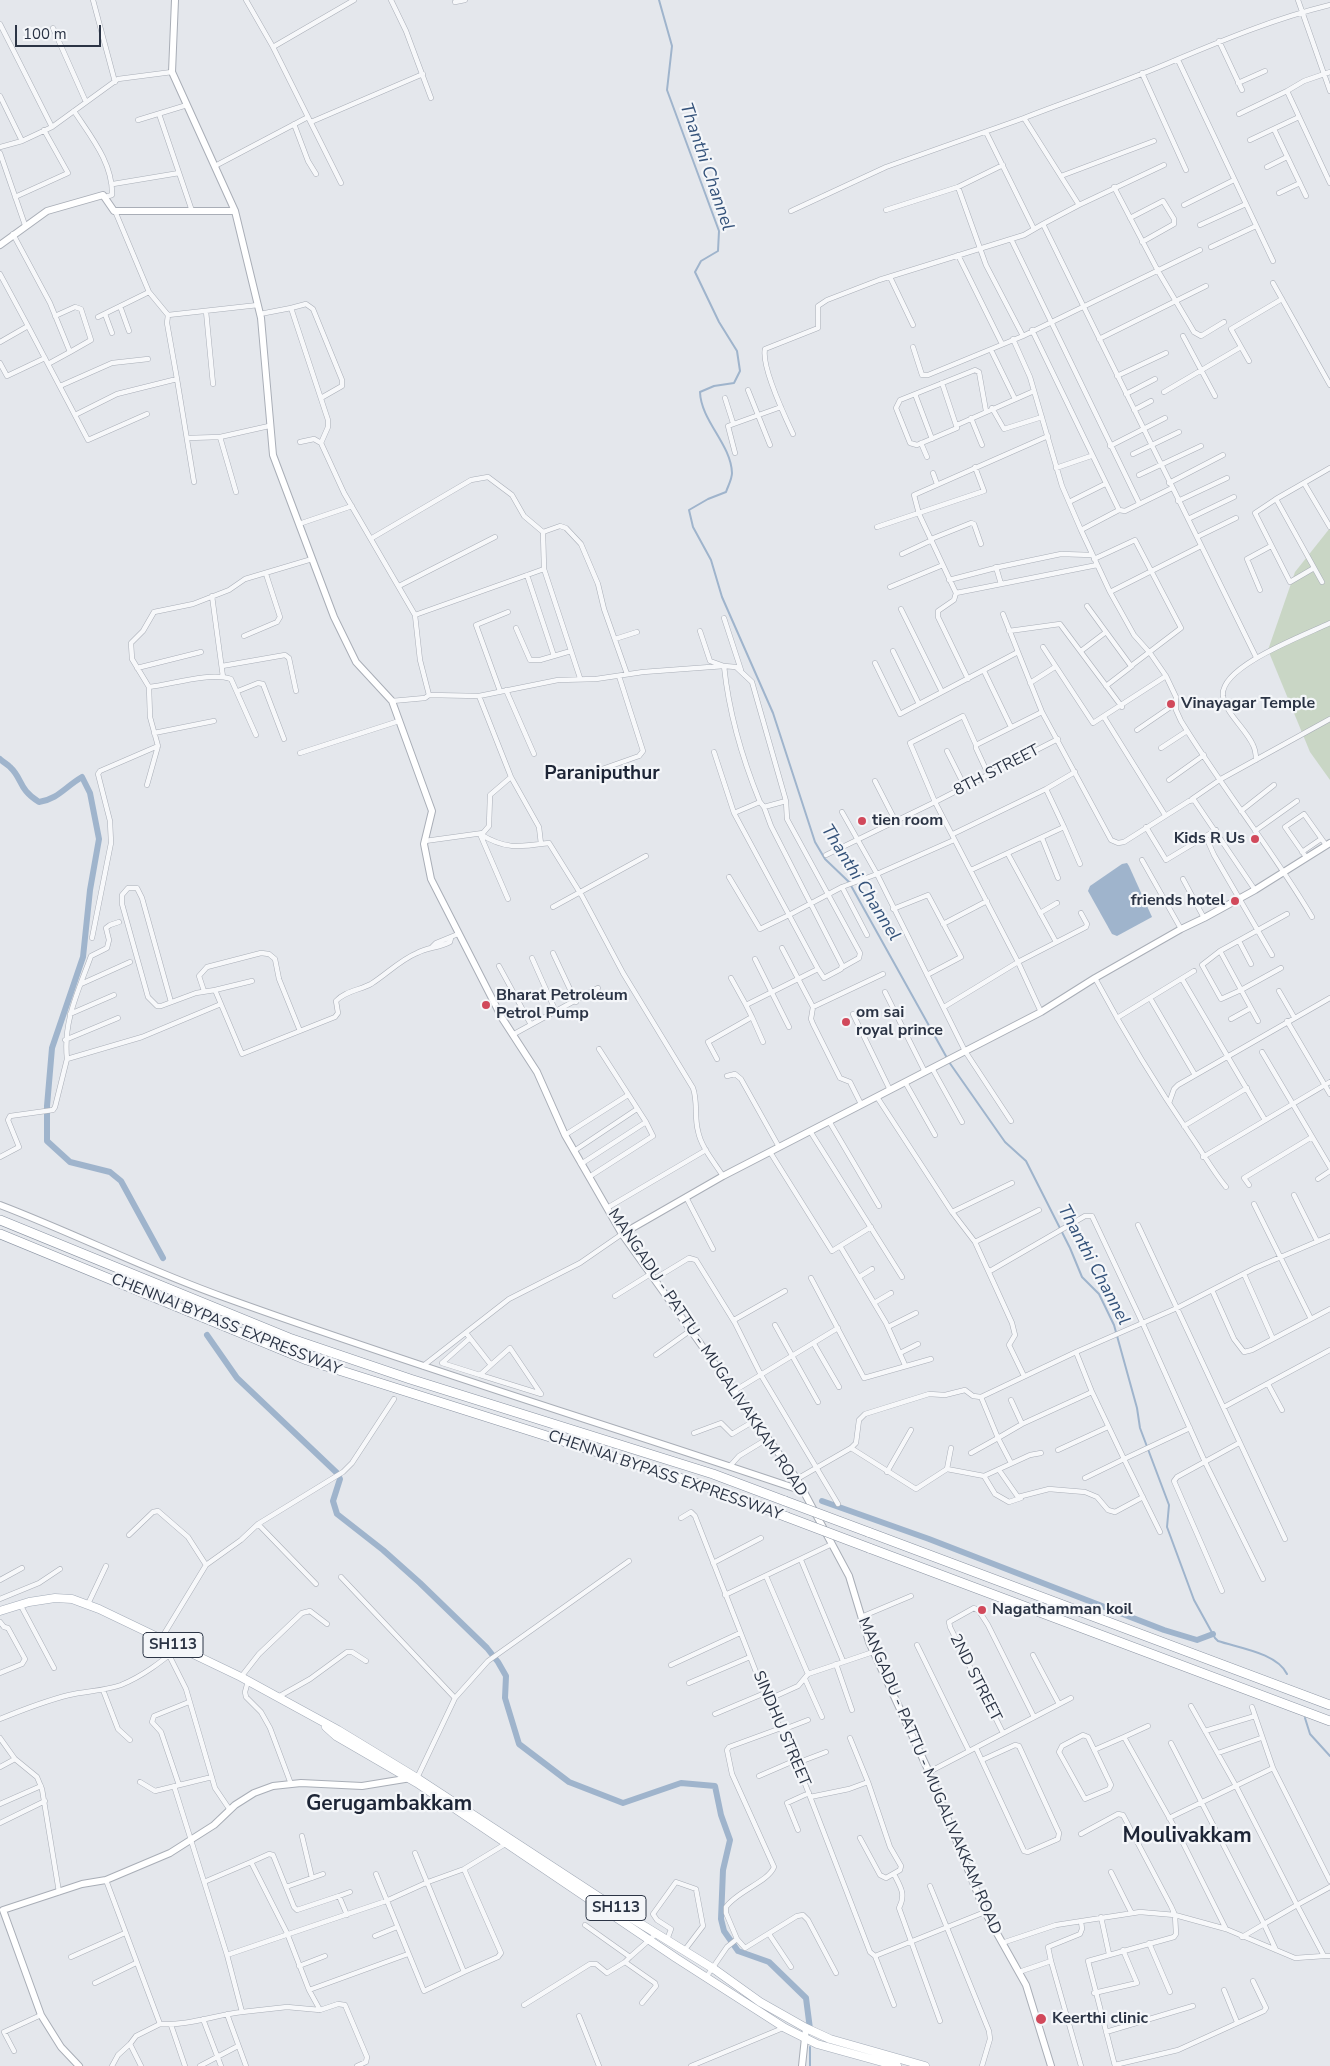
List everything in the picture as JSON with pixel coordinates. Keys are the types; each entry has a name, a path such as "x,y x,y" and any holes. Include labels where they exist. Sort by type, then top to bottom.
{"highway":[{"name":"CHENNAI BYPASS EXPRESSWAY","path":"0,1220 289,1338 410,1379 713,1474 1330,1705"},
{"name":"CHENNAI BYPASS EXPRESSWAY","path":"0,1234 307,1360 705,1486 1330,1721"}],"main road":[{"name":"SH113","path":"0,1611 18,1605 55,1598 88,1604 245,1679 417,1778 650,1940 784,2027 818,2044 870,2063 897,2066"},
{"name":"SH113","path":"0,1605 18,1605"},
{"name":"SH113","path":"320,1722 336,1736 657,1933 714,1969 760,2002 830,2039 925,2066"}],"street":[{"path":"93,0 114,82"},
{"name":"MANGADU - PATTU - MUGALIVAKKAM ROAD","path":"175,0 172,72 235,211 260,314 272,455 334,617 356,662 392,701 432,811 425,841 430,879 502,1018 537,1072 565,1135 622,1234 654,1276 796,1479 832,1544 848,1576 873,1652 929,1772 984,1912 1026,1985 1051,2066"},
{"path":"246,0 273,47 341,183"},
{"path":"273,47 354,0"},
{"path":"391,0 423,74 431,98"},
{"path":"455,2 465,0"},
{"path":"1298,0 1330,91"},
{"path":"792,211 886,166 1024,118 1178,60 1219,41 1302,12 1330,6"},
{"path":"0,24 52,127"},
{"path":"53,28 86,102"},
{"path":"1219,41 1242,90"},
{"path":"1178,60 1273,261"},
{"path":"1238,83 1265,71"},
{"path":"0,147 22,141 52,127 118,79 172,72"},
{"path":"1239,114 1330,72"},
{"path":"1142,73 1186,170"},
{"path":"310,122 423,74"},
{"path":"1286,91 1330,183"},
{"path":"0,96 22,141"},
{"path":"138,120 187,105"},
{"path":"0,245 47,210 103,195 104,197 112,195 113,184 105,158 74,111"},
{"path":"159,114 192,211"},
{"path":"214,166 308,117"},
{"path":"1250,140 1299,117"},
{"path":"1024,118 1079,205"},
{"path":"294,124 308,161 316,174"},
{"path":"1274,129 1306,196"},
{"path":"15,197 68,173 44,130"},
{"path":"986,132 1034,229"},
{"path":"1061,176 1154,141"},
{"path":"0,153 25,225"},
{"path":"1268,167 1287,157"},
{"path":"886,210 958,187 1003,165"},
{"path":"793,434 765,360 765,349 818,328 820,304 890,277 1011,239 1114,187 1164,165"},
{"path":"113,184 179,173"},
{"path":"1184,205 1234,180"},
{"path":"1280,193 1300,183"},
{"path":"958,187 986,266 1022,336"},
{"path":"1114,187 1158,271 1198,336 1204,335 1224,322"},
{"path":"104,197 115,211 148,292 168,315 167,323 194,482"},
{"path":"1130,218 1163,201 1174,219 1174,224 1142,242"},
{"path":"1200,225 1246,204"},
{"path":"115,211 235,211"},
{"path":"1043,224 1256,657"},
{"path":"1211,247 1256,226"},
{"path":"13,234 56,316 70,352"},
{"path":"1011,239 1139,503"},
{"path":"913,347 924,376 1022,336 1200,250"},
{"path":"958,255 1002,344"},
{"path":"0,274 90,440 148,414"},
{"path":"890,277 913,325"},
{"path":"1273,283 1328,377 1330,384"},
{"path":"1099,339 1206,286"},
{"path":"98,317 148,292"},
{"path":"1249,361 1231,328 1282,299"},
{"path":"260,314 306,304 314,309 342,380 342,386 320,398"},
{"path":"168,315 258,305"},
{"path":"120,306 129,331"},
{"path":"48,364 91,340 81,309 75,307 56,316"},
{"path":"291,308 328,427 321,443"},
{"path":"206,311 213,384"},
{"path":"105,314 112,334"},
{"path":"0,342 28,326"},
{"path":"1032,330 1118,510"},
{"path":"1183,336 1215,396"},
{"path":"1013,339 1030,377 1056,468 1069,502 1110,592 1134,635 1150,653 1166,676 1176,697 1176,713 1187,731 1284,870 1312,917"},
{"path":"1164,392 1241,347"},
{"path":"991,350 1014,399"},
{"path":"1117,376 1166,353"},
{"path":"0,363 7,376 45,358"},
{"path":"60,386 112,363 148,359"},
{"path":"942,383 958,428 914,445 908,441 896,408 900,400 942,383 978,370 986,411"},
{"path":"75,415 117,394 177,379"},
{"path":"1126,394 1155,379"},
{"path":"748,390 770,445"},
{"path":"957,425 1034,391"},
{"path":"915,394 932,439"},
{"path":"725,398 733,423"},
{"path":"1134,410 1152,401"},
{"path":"735,452 727,430 728,426 782,407"},
{"path":"992,408 1004,429 1042,417"},
{"path":"971,418 982,445"},
{"path":"1110,446 1165,418"},
{"path":"188,438 220,437 269,426"},
{"path":"1133,454 1179,432"},
{"path":"968,679 938,617 938,611 954,600 956,593 919,514 914,496 1048,436"},
{"path":"220,437 236,492"},
{"path":"300,442 314,438 321,443 352,506 415,615 420,660 429,695"},
{"path":"921,443 927,457"},
{"path":"1139,475 1201,446"},
{"path":"1169,483 1223,455"},
{"path":"1056,468 1092,456"},
{"path":"877,527 984,491 975,468"},
{"path":"1314,568 1290,582 1255,513 1330,468"},
{"path":"933,472 938,484"},
{"path":"372,538 471,480 488,477 512,496 524,516 543,532 544,569 580,678"},
{"path":"1178,501 1227,478"},
{"path":"1304,483 1330,527"},
{"path":"1069,502 1105,484"},
{"path":"1081,530 1118,510 1125,511 1172,488"},
{"path":"1188,519 1234,497"},
{"path":"1276,499 1322,582"},
{"path":"299,524 352,506"},
{"path":"1196,537 1236,518"},
{"path":"902,554 931,539 971,523 974,524 981,544"},
{"path":"543,532 560,526 566,528 581,544 598,584 627,674"},
{"path":"399,586 495,537"},
{"path":"949,580 996,567 1061,554 1093,557 1135,540 1181,628 1106,686"},
{"path":"1110,592 1201,546"},
{"path":"1260,590 1247,559 1272,546"},
{"path":"146,785 158,746 150,717 149,687 132,659 131,643 142,631 154,612 193,604 229,590 245,579 312,559"},
{"path":"890,587 943,565"},
{"path":"956,593 1097,565"},
{"path":"996,567 1001,584"},
{"path":"415,615 544,569"},
{"path":"244,636 277,622 280,617 266,574"},
{"path":"527,575 554,656"},
{"path":"212,596 223,677"},
{"path":"1087,606 1132,666"},
{"path":"901,609 942,692"},
{"path":"500,691 476,625 508,612"},
{"path":"1003,614 1042,712 1111,840 1118,844 1192,800 1221,779 1330,719"},
{"path":"724,618 741,670"},
{"path":"1256,760 1254,745 1223,696 1224,687 1233,676 1256,657 1330,623"},
{"path":"1010,631 1060,624 1122,707"},
{"path":"516,628 530,660 540,660 572,651"},
{"path":"700,631 710,661 724,666"},
{"path":"615,640 637,632"},
{"path":"1081,651 1106,632"},
{"path":"1043,647 1092,722 1095,723 1122,707 1166,676"},
{"path":"893,651 920,704"},
{"path":"138,668 201,652"},
{"path":"875,663 900,714 1018,652"},
{"path":"222,666 285,655 289,658 296,691"},
{"path":"392,701 426,698 429,695 480,696 530,684 580,678 724,666 736,667 752,682 786,801 787,819 861,955 858,960 824,978 734,813 714,752"},
{"path":"724,666 731,713 741,752 771,826 842,968"},
{"path":"1030,683 1055,667"},
{"path":"984,671 1012,727"},
{"path":"588,774 639,756 643,751 619,676"},
{"path":"149,687 186,682 201,677 231,679 238,691 256,735"},
{"path":"238,691 258,683 263,684 284,739"},
{"path":"506,690 534,754"},
{"path":"480,696 512,778 539,828 541,844"},
{"path":"1137,730 1175,704"},
{"path":"976,745 1042,712"},
{"path":"989,776 963,716 910,743 935,802 1018,962 1041,1012"},
{"path":"1104,718 1166,815"},
{"path":"154,733 214,721"},
{"path":"300,753 399,721"},
{"path":"1160,748 1187,731"},
{"name":"8TH STREET","path":"826,855 989,776 1058,739"},
{"path":"92,938 111,843 110,821 98,774 158,746"},
{"path":"947,751 965,788"},
{"path":"1169,780 1204,755"},
{"path":"729,877 760,930 842,887 877,874 954,837 1075,772"},
{"path":"480,834 489,826 490,795 512,778"},
{"path":"875,781 896,822"},
{"path":"1241,811 1274,785"},
{"path":"1046,789 1080,864"},
{"path":"1192,800 1199,804 1255,890"},
{"path":"734,813 786,801"},
{"path":"1255,831 1298,801"},
{"path":"842,812 877,874 965,1051 1011,1121"},
{"path":"1304,814 1321,839 1328,844 1304,855 1285,827 1304,814"},
{"path":"971,870 1064,827"},
{"path":"1146,828 1166,860 1216,830"},
{"path":"480,834 508,899"},
{"path":"425,841 480,834 504,846 521,848 549,843 579,891 623,973 693,1088 696,1097 698,1131 706,1150 723,1176"},
{"path":"1206,837 1257,931 1272,954"},
{"path":"1042,838 1058,878"},
{"path":"423,1366 520,1291 580,1263 622,1234 723,1176 1041,1012 1181,928 1204,918 1255,890 1304,855 1321,839"},
{"path":"1008,854 1056,942"},
{"path":"553,907 579,891 646,856"},
{"path":"1142,860 1181,928"},
{"path":"1183,879 1204,918"},
{"path":"842,887 867,936"},
{"path":"171,1002 142,898 136,888 128,888 122,895 122,904 148,996 157,1006 171,1002 204,991 252,981"},
{"path":"893,909 928,895 961,957 927,975"},
{"path":"943,924 987,901"},
{"path":"1040,913 1057,903"},
{"path":"944,1007 1018,962 1087,926 1081,913"},
{"path":"1281,968 1242,990 1221,999 1202,967 1204,960 1287,914"},
{"path":"0,1157 19,1147 8,1118 12,1115 52,1110 57,1102 67,1060 65,1040 70,1014 91,956 109,945 106,928 119,922"},
{"path":"215,990 242,1054 335,1017 338,1013 336,1001 341,996 372,983 404,960 458,934"},
{"path":"1238,941 1251,964"},
{"path":"782,948 813,1008 812,1021 840,1078 850,1082 862,1104"},
{"path":"1220,951 1258,1021"},
{"path":"204,991 199,976 207,967 261,953 269,954 275,959 279,978 300,1031"},
{"path":"553,954 576,1002"},
{"path":"532,958 556,1012"},
{"path":"755,960 789,1027"},
{"path":"81,984 130,962"},
{"path":"499,966 530,1023"},
{"path":"746,1005 818,969"},
{"path":"1117,1018 1194,971"},
{"path":"813,1008 883,974"},
{"path":"731,978 763,1042"},
{"path":"1095,978 1169,1103 1203,1156 1226,1187"},
{"path":"1182,979 1265,1120"},
{"path":"514,1034 530,1023 576,1002 598,988"},
{"path":"1279,991 1294,1017"},
{"path":"885,992 925,1072"},
{"path":"70,1014 114,994"},
{"path":"1150,998 1196,1075"},
{"path":"1169,1103 1176,1087 1294,1017 1328,999 1330,1005"},
{"path":"67,1060 142,1037 222,1004"},
{"path":"1231,1019 1251,1008"},
{"path":"853,1014 890,1090"},
{"path":"718,1059 708,1042 752,1017"},
{"path":"65,1040 118,1018"},
{"path":"1287,1021 1330,1094"},
{"path":"589,1177 652,1137 653,1133 599,1049"},
{"path":"1262,1052 1330,1169 1318,1179"},
{"path":"932,1068 962,1122"},
{"path":"727,1076 735,1074 741,1079 779,1147"},
{"path":"905,1082 935,1135"},
{"path":"1203,1156 1330,1082"},
{"path":"1184,1126 1246,1088"},
{"path":"565,1135 628,1095"},
{"path":"877,1097 952,1212 975,1242 1012,1322 1015,1334 1009,1345 1024,1376"},
{"path":"574,1151 637,1109"},
{"path":"829,1121 879,1206"},
{"path":"581,1164 646,1122"},
{"path":"810,1131 902,1277"},
{"path":"1249,1185 1244,1178 1312,1137"},
{"path":"607,1208 706,1150"},
{"path":"770,1152 832,1251 871,1227"},
{"path":"952,1212 1012,1184"},
{"path":"1294,1195 1317,1241"},
{"path":"686,1197 713,1249"},
{"path":"1254,1204 1311,1319"},
{"path":"0,1205 223,1298 803,1491"},
{"path":"975,1242 1039,1210"},
{"path":"990,1271 1085,1216 1092,1216 1205,1462 1263,1580"},
{"path":"1138,1225 1285,1539"},
{"path":"796,1479 856,1444 859,1420 865,1414 930,1394 945,1395 965,1390 973,1396 981,1397 1076,1352 1143,1324 1279,1257 1330,1236"},
{"path":"840,1246 888,1327 905,1365"},
{"path":"615,1296 689,1258 695,1259 734,1320 760,1375 838,1504"},
{"path":"859,1277 872,1269"},
{"path":"1244,1274 1274,1339"},
{"path":"811,1278 864,1378 931,1359"},
{"path":"1212,1290 1240,1350 1247,1352 1330,1309"},
{"path":"734,1320 785,1291"},
{"path":"874,1303 891,1294"},
{"path":"888,1327 916,1313"},
{"path":"775,1325 818,1402"},
{"path":"734,1391 838,1328"},
{"path":"656,1355 691,1330"},
{"path":"466,1333 491,1364"},
{"path":"470,1338 442,1363 480,1375 541,1394 510,1348 480,1375"},
{"path":"814,1344 839,1387"},
{"path":"900,1353 918,1344"},
{"path":"1224,1407 1330,1350"},
{"path":"1076,1352 1108,1427 1160,1532"},
{"path":"1268,1384 1282,1410"},
{"path":"971,1453 1022,1424 1092,1392"},
{"path":"981,1397 1011,1463"},
{"path":"161,1639 206,1565 241,1540 258,1524 343,1472 352,1463 394,1399"},
{"path":"1011,1400 1022,1424"},
{"path":"694,1433 721,1423 732,1434 754,1421"},
{"path":"1058,1450 1108,1427"},
{"path":"1085,1478 1190,1428"},
{"path":"887,1472 911,1430"},
{"path":"730,1466 739,1456 767,1439"},
{"path":"1222,1591 1174,1481 1176,1477 1239,1443"},
{"path":"851,1448 916,1489 946,1468 951,1448"},
{"path":"946,1468 984,1476 1011,1463 1041,1453"},
{"path":"999,1470 1015,1495 1021,1498"},
{"path":"984,1476 990,1488 1000,1499 1009,1502 1045,1490 1084,1492 1097,1497 1108,1510 1115,1512 1143,1497"},
{"path":"129,1535 153,1512 158,1511 188,1537 206,1565"},
{"name":"SINDHU STREET","path":"682,1518 689,1512 693,1513 767,1700 796,1761 870,1952 875,1956 894,2005"},
{"path":"258,1524 316,1584"},
{"path":"713,1563 761,1538"},
{"path":"725,1595 832,1544"},
{"path":"79,2066 62,2047 41,2015 2,1910 82,1884 106,1880 170,1853 214,1825 230,1810 254,1793 273,1786 291,1784 362,1786 417,1778 455,1698 488,1661 629,1560"},
{"path":"801,1560 843,1661"},
{"path":"88,1604 106,1566"},
{"path":"0,1580 22,1568"},
{"path":"0,1599 39,1583 60,1569"},
{"path":"766,1576 808,1674"},
{"path":"340,1577 455,1698"},
{"path":"861,1617 911,1596"},
{"path":"18,1605 54,1668"},
{"name":"2ND STREET","path":"1003,1733 949,1622 974,1608 979,1611 998,1643 1034,1717"},
{"path":"291,1784 270,1728 261,1712 246,1697 245,1679 259,1654 302,1613 310,1611 327,1624"},
{"path":"0,1673 22,1664 25,1659 9,1630 2,1626"},
{"path":"671,1666 740,1633"},
{"path":"917,1645 969,1751"},
{"path":"0,1719 26,1708 69,1695 103,1690 132,1680 179,1647"},
{"path":"278,1697 310,1679 347,1652 352,1652 366,1661"},
{"path":"767,1700 798,1686 808,1674 873,1652"},
{"path":"169,1655 182,1680 215,1788 230,1810"},
{"path":"1033,1655 1059,1704"},
{"path":"689,1683 750,1657"},
{"path":"836,1664 852,1710"},
{"path":"804,1679 822,1717"},
{"path":"103,1690 118,1729 130,1740"},
{"path":"715,1714 765,1693"},
{"path":"929,1772 1071,1698"},
{"path":"189,1702 154,1716 152,1722 161,1732 190,1841 227,1955 242,2012"},
{"path":"1191,1706 1236,1786 1324,1956"},
{"path":"1252,1707 1261,1738 1273,1768 1330,1881"},
{"path":"1205,1731 1254,1716"},
{"path":"808,1720 729,1747 727,1750 732,1774 774,1867 770,1874 739,1894 726,1907 726,1914 736,1940 745,1948 797,1916 805,1916 836,1973"},
{"path":"1094,1750 1148,1726"},
{"path":"1083,1735 1088,1737 1094,1750 1111,1785 1109,1789 1085,1799 1059,1752 1062,1746 1083,1735"},
{"path":"1124,1737 1169,1818 1226,1928"},
{"path":"0,1738 16,1759 37,1777 41,1786 59,1892"},
{"path":"850,1738 868,1782 890,1847 901,1866 900,1870 886,1878 880,1876 860,1838"},
{"path":"1218,1753 1261,1738"},
{"path":"1171,1743 1276,1950"},
{"path":"976,1748 1024,1851 1028,1852 1058,1838 1059,1833 1019,1746 1015,1745 982,1760"},
{"path":"759,1776 796,1761 826,1752"},
{"path":"0,1768 16,1759"},
{"path":"1169,1818 1273,1768"},
{"path":"140,1782 155,1791 212,1777"},
{"path":"798,1830 786,1805 809,1795 849,1789 868,1782"},
{"path":"0,1804 41,1786"},
{"path":"0,1823 45,1801"},
{"path":"1081,1834 1118,1814 1123,1815 1175,1915 1176,1935 1088,1961 1094,1993 1115,2066 1178,2050 1266,2008 1253,1981"},
{"path":"302,1836 312,1878"},
{"path":"227,1955 287,1933 386,1901 428,1882 464,1869 510,1842"},
{"path":"204,1882 272,1853 294,1907 297,1910 350,1892"},
{"path":"415,1853 464,1972"},
{"path":"251,1862 287,1933 309,1990 320,2010"},
{"path":"376,1874 424,1991 501,1953 464,1869"},
{"path":"1111,1872 1131,1912"},
{"path":"286,1887 323,1874"},
{"path":"894,1874 904,1893 904,1899 899,1908 940,2021"},
{"path":"106,1880 160,2024"},
{"path":"667,1940 671,1930 657,1920 653,1914 676,1882 696,1889 703,1926 684,1951"},
{"path":"930,1886 989,2031 990,2038 982,2066"},
{"path":"1242,1937 1330,1887"},
{"path":"339,1896 347,1915"},
{"path":"875,1956 984,1912"},
{"path":"1001,1944 1056,1925 1131,1912 1175,1915 1226,1928 1242,1937 1295,1958 1330,1956"},
{"path":"1101,1917 1110,1954"},
{"path":"1081,1921 1082,1929 1080,1934 1048,1948 1081,2066"},
{"path":"584,1926 630,1957"},
{"path":"376,1936 397,1927"},
{"path":"71,1957 125,1933"},
{"path":"524,2005 590,1964 596,1964 607,1973 624,1962 657,1933"},
{"path":"769,1934 790,1967"},
{"path":"707,1976 714,1969 727,1947 736,1940"},
{"path":"1149,1943 1170,1992"},
{"path":"1094,1993 1137,1983 1124,1950"},
{"path":"309,1990 408,1954"},
{"path":"299,1966 325,1956"},
{"path":"1019,1972 1051,1961"},
{"path":"624,1962 656,1984 642,2004"},
{"path":"94,1983 136,1963"},
{"path":"1224,1990 1237,2022"},
{"path":"112,2066 118,2055 136,2036 160,2024 171,2025 227,2014 287,2007 320,2010 338,2004 347,2008 367,2057 366,2062 357,2066"},
{"path":"1106,2032 1180,2008 1193,2006"},
{"path":"227,2014 246,2066"},
{"path":"14,2051 2,2032 41,2015"},
{"path":"579,2016 599,2066"},
{"path":"203,2019 221,2066"},
{"path":"171,2025 185,2066"},
{"path":"691,2066 784,2027"},
{"path":"802,2066 803,2037 806,2028"},
{"path":"130,2044 141,2066"},
{"path":"200,2066 238,2046"}],"green space":[{"path":"1330,528 1330,780 1310,752 1268,650 1295,572"}],"water":[{"path":"1127,863 1129,866 1152,917 1117,936 1112,934 1088,891 1090,886 1122,864"}],"waterway":[{"name":"Thanthi Channel","path":"659,0 672,46 667,90 719,231 718,251 701,261 695,272 719,322 737,351 740,371 734,383 714,386 700,392 705,413 727,452 732,473 726,492 708,499 689,510 693,527 711,560 722,597 773,713 815,842 825,859 849,882 947,1058"},
{"path":"0,759 14,771 27,793 39,802 51,798 82,777 90,793 99,839 90,890 83,957 52,1048 47,1106 47,1141 70,1162 110,1172 121,1181 163,1258"},
{"name":"Thanthi Channel","path":"949,1062 1005,1142 1026,1161 1070,1248 1082,1277 1099,1294 1114,1325 1137,1408 1140,1428 1169,1505 1167,1527 1194,1600 1218,1641 1266,1656 1275,1661 1287,1674"},
{"path":"207,1335 237,1378 337,1473 340,1479 333,1501 337,1514 383,1550 420,1583 487,1648 498,1662 506,1676 505,1698 519,1744 569,1782 623,1803 681,1783 715,1786 721,1815 730,1840 723,1870 721,1919 724,1931 738,1951 769,1962 806,1998 810,2029"},
{"path":"822,1501 929,1539 1164,1630 1197,1640 1213,1634"},
{"name":"Thanthi Channel","path":"1305,1718 1310,1734 1330,1756"},
{"path":"810,2047 810,2066"}],"place":[{"name":"Vinayagar Temple","path":"1171,704"},
{"name":"tien room","path":"862,821"},
{"name":"Kids R Us","path":"1255,839"},
{"name":"friends hotel","path":"1235,901"},
{"name":"Bharat Petroleum Petrol Pump","path":"486,1005"},
{"name":"om sai royal prince","path":"846,1022"},
{"name":"Nagathamman koil","path":"982,1610"},
{"name":"Keerthi clinic","path":"1041,2019"}],"district":[{"name":"Paraniputhur","path":"602,774"},
{"name":"Gerugambakkam","path":"389,1805"},
{"name":"Moulivakkam","path":"1187,1837"}]}
